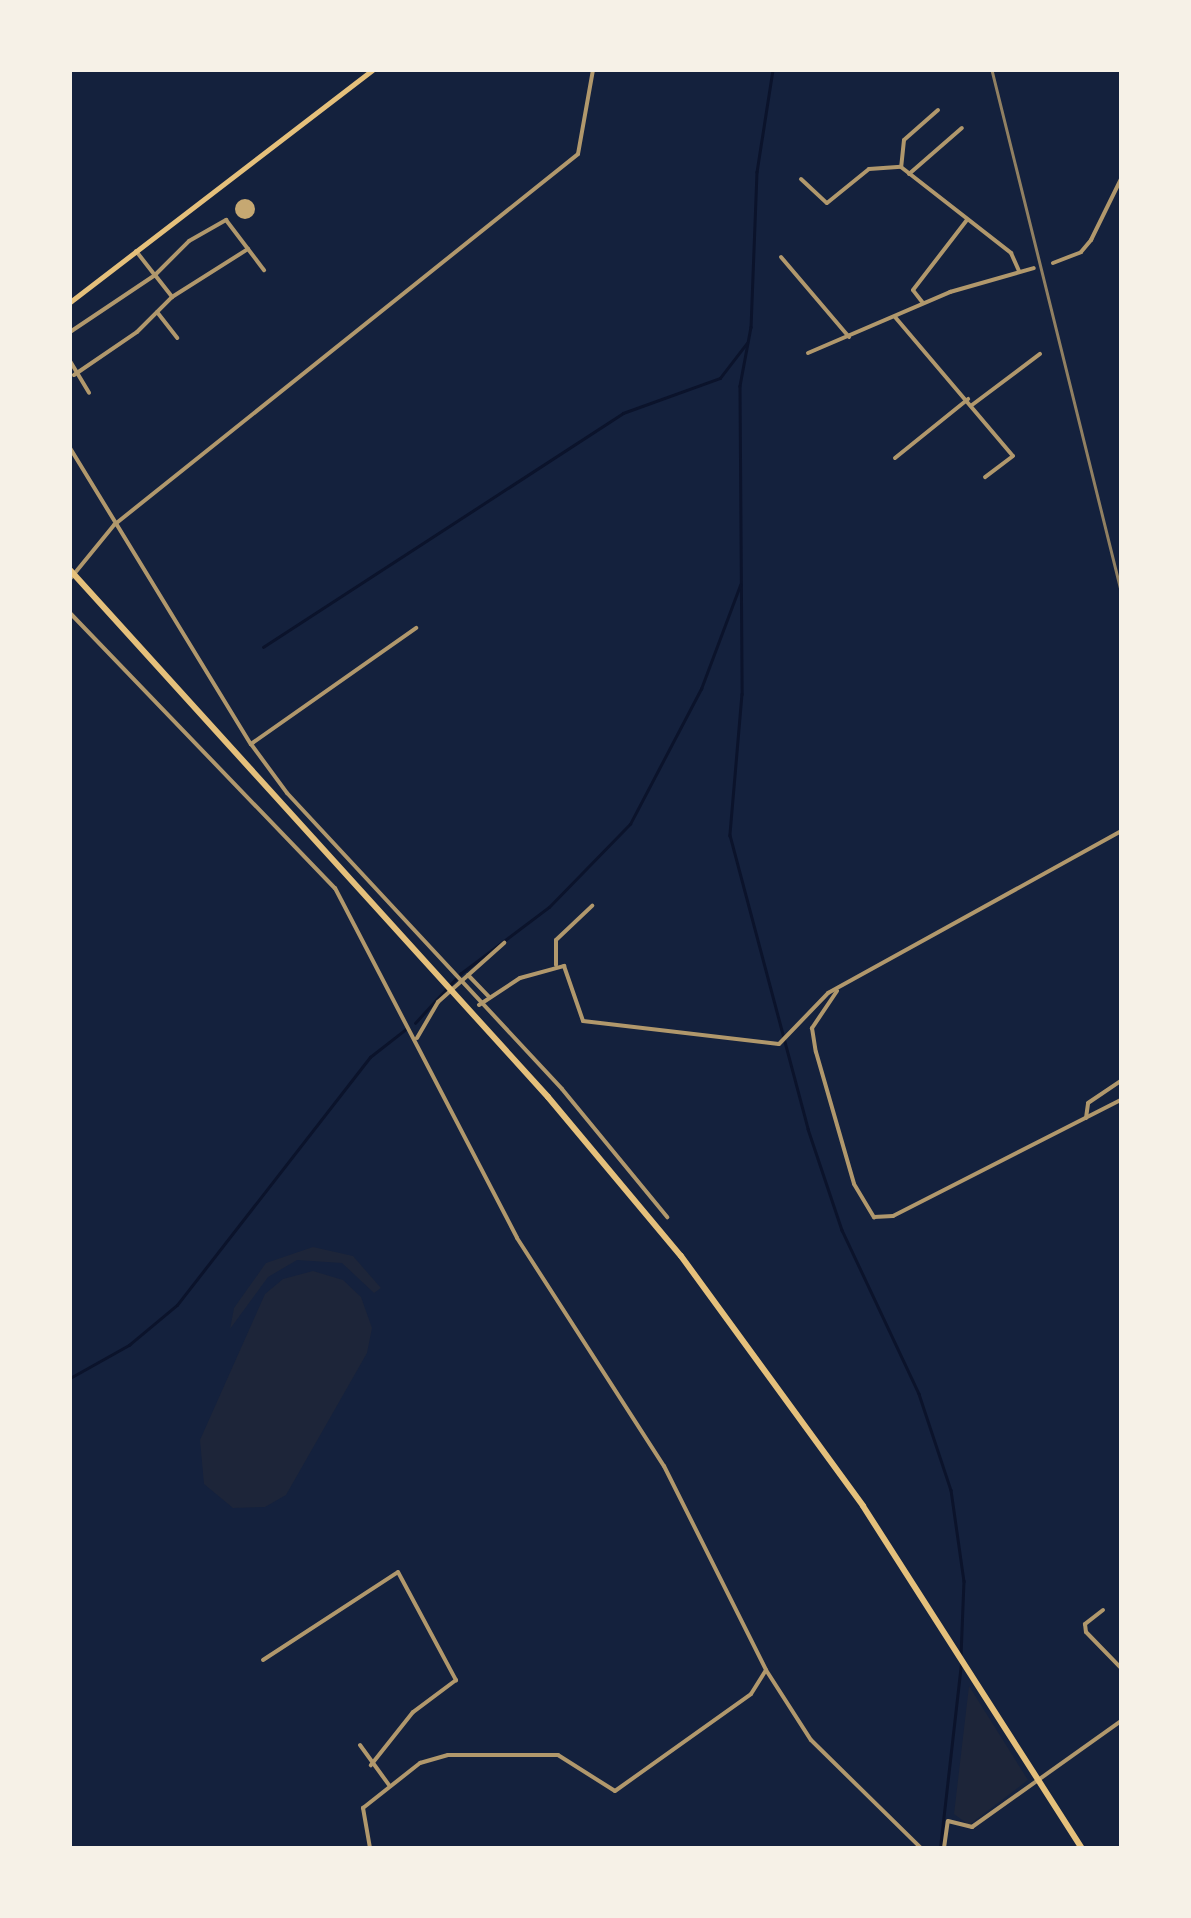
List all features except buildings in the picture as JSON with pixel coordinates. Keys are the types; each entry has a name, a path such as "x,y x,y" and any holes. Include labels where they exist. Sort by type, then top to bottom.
{"highway":[{"path":"70,570 460,998 602,1160 741,1334 897,1556 1082,1848"}],"main road":[{"path":"70,302 372,70"}],"street":[{"path":"70,579 114,526 578,154 593,70"},
{"path":"901,167 904,140 938,110"},
{"path":"908,174 962,128"},
{"path":"801,179 826,203 868,169 901,167 1011,253 1018,272"},
{"path":"1053,263 1081,252 1091,240 1121,179"},
{"path":"70,332 155,275 190,240 226,220 264,270"},
{"path":"923,303 913,290 967,220"},
{"path":"74,374 172,297 248,249"},
{"path":"136,250 172,297"},
{"path":"781,256 849,336"},
{"path":"808,353 923,303 1034,268"},
{"path":"157,312 177,338"},
{"path":"894,317 1014,456 985,478"},
{"path":"971,406 1040,354"},
{"path":"70,361 88,393"},
{"path":"894,458 968,399"},
{"path":"70,448 250,744 479,1004 562,1089 667,1217"},
{"path":"70,614 321,868 417,1038 517,1238 688,1510 766,1670 811,1740 921,1848"},
{"path":"250,744 416,628"},
{"path":"479,1004 520,978 566,967 583,1020 773,1044 786,1038 840,988 1121,831"},
{"path":"556,967 556,940 592,906"},
{"path":"417,1038 438,1002 504,943"},
{"path":"468,975 490,998"},
{"path":"840,988 812,1028 854,1184 874,1216 893,1216 1121,1100"},
{"path":"1086,1118 1088,1104 1121,1081"},
{"path":"263,1660 398,1572 456,1680 413,1712 371,1765"},
{"path":"1103,1610 1085,1624 1086,1632 1121,1668"},
{"path":"370,1848 363,1808 429,1759 528,1753 573,1759 616,1791 750,1694 766,1670"},
{"path":"944,1848 948,1821 972,1827 1050,1766 1121,1721"},
{"path":"360,1745 389,1786"}],"shaded area":[{"path":"313,1247 353,1256 381,1288 374,1293 342,1263 297,1260 268,1277 230,1329 234,1308 266,1263"},
{"path":"313,1271 343,1280 361,1297 372,1328 367,1353 286,1495 265,1507 233,1508 204,1484 200,1440 265,1294 283,1279"},
{"path":"969,1686 1028,1780 969,1825 954,1814"}],"waterway":[{"path":"773,70 757,172 751,327 740,386 742,694 730,835 808,1129 842,1230 919,1394 951,1490 964,1581 961,1656"},
{"path":"263,647 623,413 720,378 747,343"},
{"path":"415,1023 460,974 549,907 630,824 701,689 740,585"},
{"path":"70,1378 129,1345 177,1305 370,1057 406,1029"},
{"path":"940,1848 961,1664"}],"railway":[{"path":"992,70 1121,590"}]}
